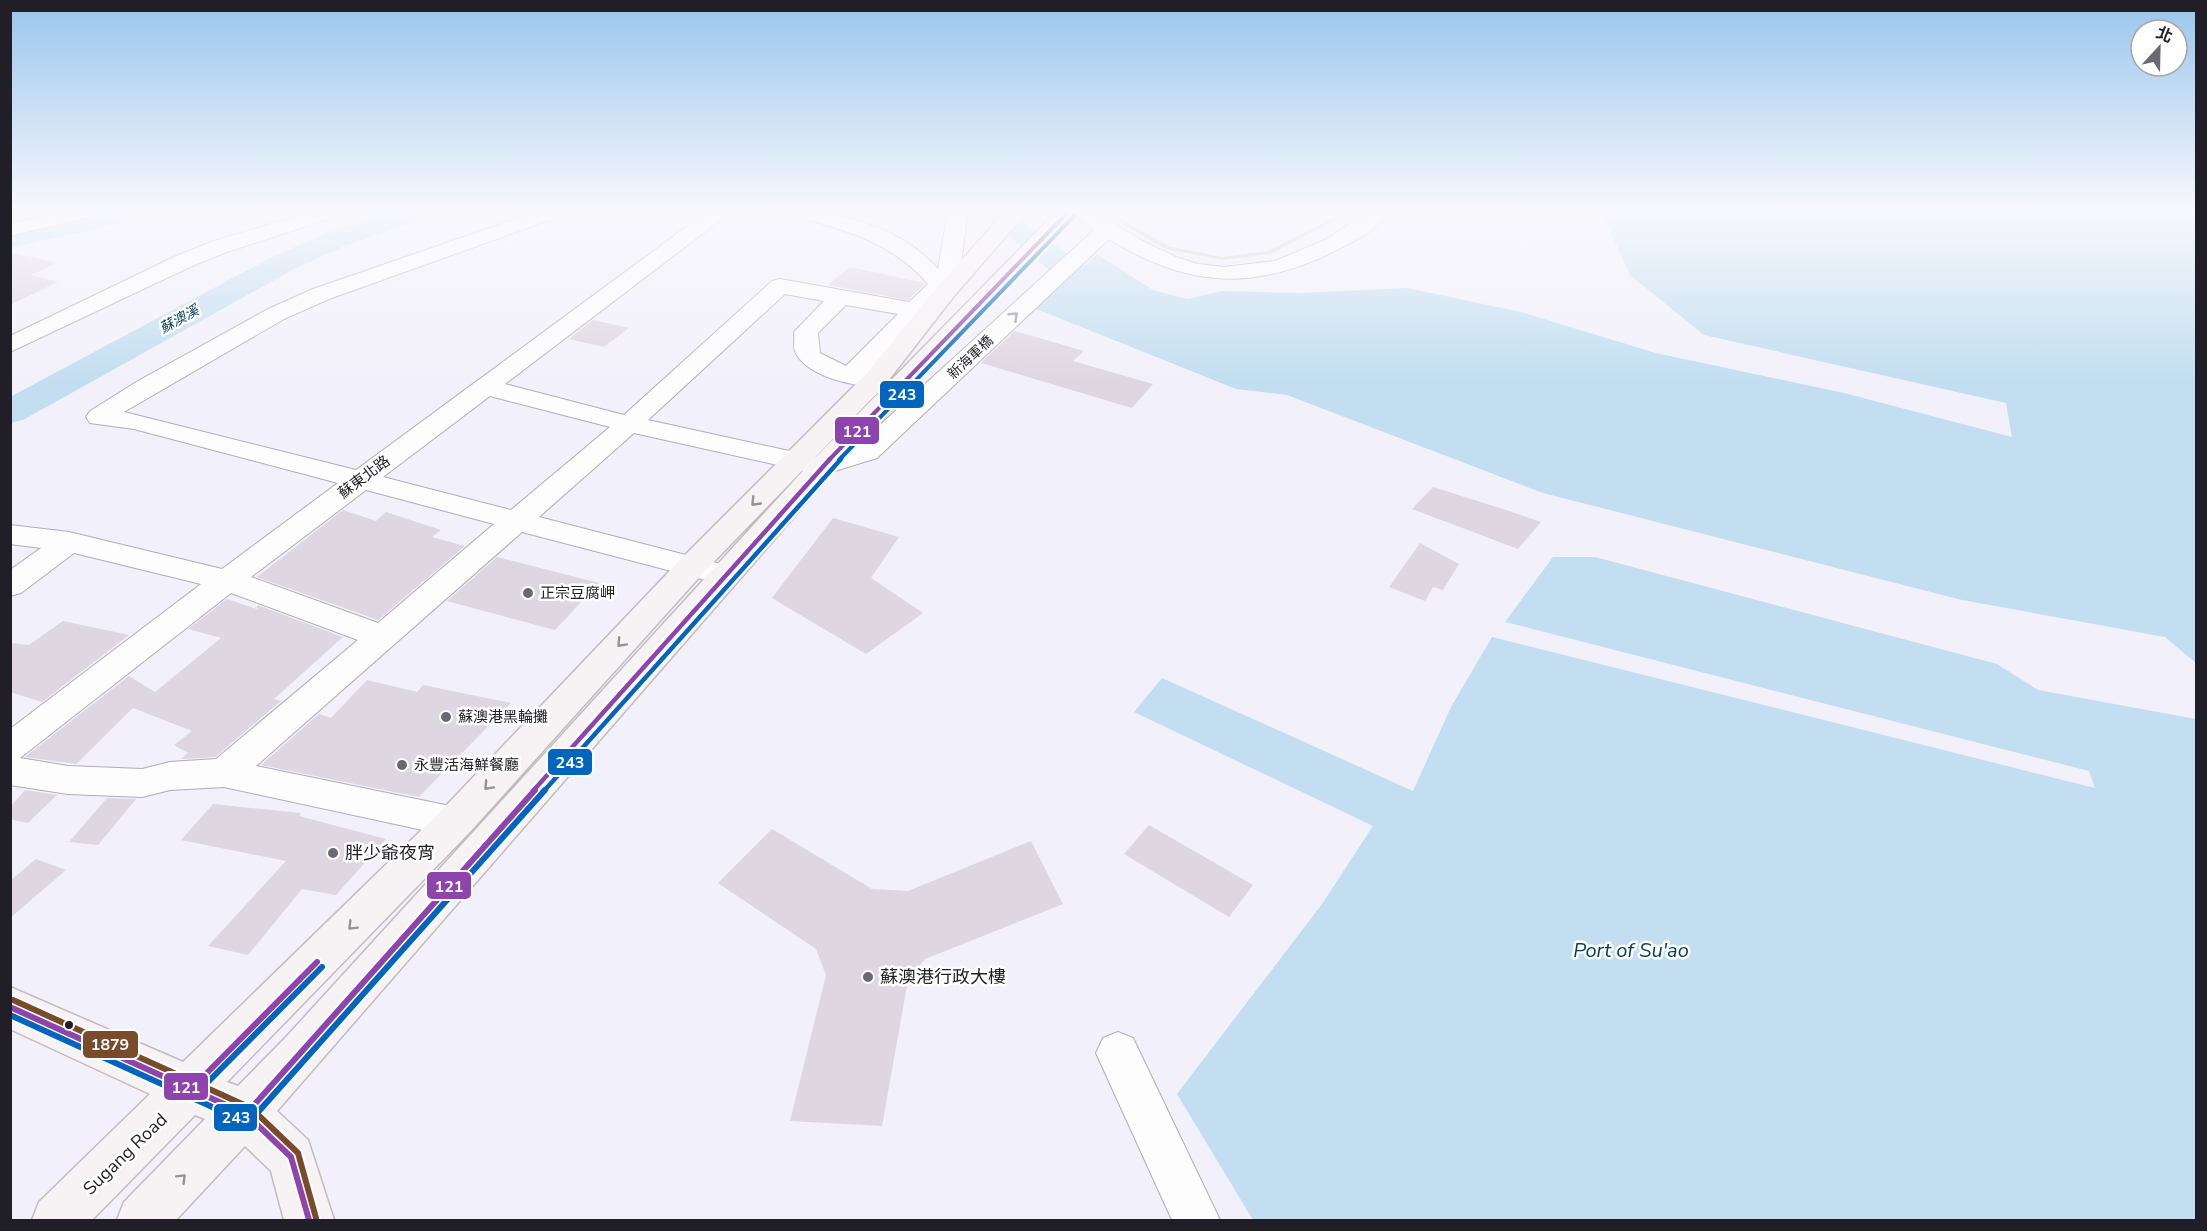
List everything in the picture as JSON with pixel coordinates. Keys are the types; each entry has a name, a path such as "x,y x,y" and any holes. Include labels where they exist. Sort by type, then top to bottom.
{"main road":[{"path":"809,463 863,378 966,268"},
{"path":"193,1087 709,570 809,463 1010,268"},
{"path":"142,1221 246,1114 438,901 709,570"},
{"path":"10,1007 193,1087 246,1114 291,1157 309,1221"},
{"name":"Sugang Road","path":"57,1221 193,1087"}],"street":[{"path":"15,339 168,268"},
{"path":"393,268 276,314 147,386 99,417 135,421 709,570"},
{"name":"蘇東北路","path":"10,748 227,580 642,268"},
{"path":"840,298 806,332 807,351 815,362 863,378 914,310 940,284 928,268"},
{"path":"946,291 949,268"},
{"name":"新海軍橋","path":"809,463 867,452 1065,268"},
{"path":"1193,268 1245,274 1275,268"},
{"path":"1200,270 1228,268"},
{"path":"224,773 629,424 780,286 914,310"},
{"path":"485,387 629,424 809,463"},
{"path":"10,534 69,542 227,580 381,636"},
{"path":"10,586 69,542"},
{"path":"10,771 68,780 142,783 170,776 224,773 455,822"},
{"path":"1118,1053 1196,1221"}],"water":[{"path":"1080,268 1119,268 1153,290 1187,299 1222,291 1301,293 1407,288 1521,312 1656,353 1844,393 2012,437 2006,403 1704,335 1630,275 1627,268 2196,268 2196,663 2165,637 1962,600 1543,493 1287,395 1236,389 1034,308"},
{"name":"Port of Su'ao","path":"1553,557 1595,557 1997,664 2038,690 2196,719 2196,1220 1253,1220 1177,1094 1322,904 1373,826 1134,712 1162,678 1413,791 1451,707 1492,637 2095,788 2089,771 1505,622"}],"building":[{"path":"10,268 45,268 31,275 58,282 10,305"},
{"path":"848,268 924,283 908,300 828,285"},
{"path":"593,320 629,328 604,347 569,339"},
{"path":"1015,331 1084,351 1073,361 1153,384 1132,408 981,363"},
{"path":"1433,487 1541,522 1518,549 1412,509"},
{"path":"343,510 376,521 386,512 441,530 432,537 465,546 378,620 257,577"},
{"path":"833,518 899,537 871,578 923,613 866,654 772,598"},
{"path":"1420,543 1459,564 1443,590 1433,587 1425,601 1389,587"},
{"name":"正宗豆腐岬","path":"497,557 599,583 555,630 447,601"},
{"path":"227,599 257,609 257,605 343,637 274,699 281,701 215,757 181,759 188,753 174,745 192,731 133,708 76,764 25,757 129,676 155,692 221,638 188,629"},
{"path":"63,621 129,635 42,702 10,692 10,643 29,645"},
{"path":"367,680 417,692 423,685 511,703 419,797 261,765 319,714 331,718"},
{"path":"25,790 57,795 28,823 10,819 10,807"},
{"path":"107,798 136,799 98,845 69,842"},
{"path":"213,804 301,813 299,816 386,839 336,895 302,889 248,955 208,946 286,861 181,840"},
{"path":"1149,825 1253,885 1229,917 1124,854"},
{"name":"蘇澳港行政大樓","path":"772,829 872,889 908,891 1031,841 1063,904 925,959 908,980 882,1126 790,1121 826,975 816,949 718,883"},
{"path":"36,859 66,870 10,918 10,881"}],"waterway":[{"name":"蘇澳溪","path":"10,412 273,268"},
{"name":"蘇澳溪","path":"1066,268 1073,274"}],"transit line":[{"name":"121","path":"246,1114 822,467 1014,268"},
{"name":"243","path":"10,1015 243,1121 251,1120 828,472 1024,268"},
{"name":"121","path":"193,1087 317,962"},
{"name":"243","path":"198,1092 322,967"},
{"name":"1879","path":"13,1000 251,1108 298,1153 316,1218"},
{"name":"121","path":"10,1007 246,1114 291,1157 309,1220"}],"place":[{"name":"正宗豆腐岬","path":"528,593"},
{"name":"蘇澳港黑輪攤","path":"446,717"},
{"name":"永豐活海鮮餐廳","path":"402,765"},
{"name":"胖少爺夜宵","path":"333,853"},
{"name":"蘇澳港行政大樓","path":"868,977"}]}
